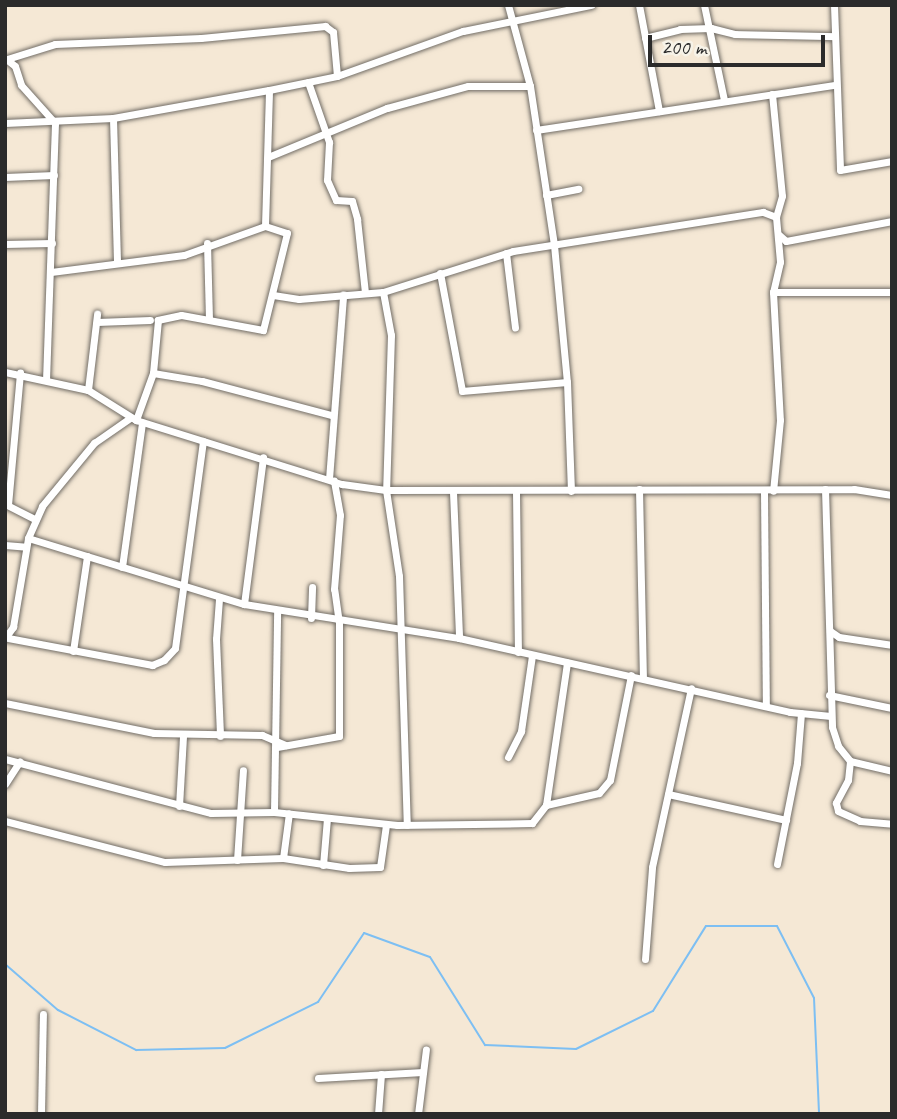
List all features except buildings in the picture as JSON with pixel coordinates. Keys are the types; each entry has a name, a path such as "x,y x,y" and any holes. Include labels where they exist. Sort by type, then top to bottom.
{"street":[{"path":"508,5 530,86 554,245 567,382 571,491"},
{"path":"5,123 113,118 269,90 337,76 386,56 512,19 592,5"},
{"path":"639,5 659,111"},
{"path":"704,5 711,28 724,100"},
{"path":"834,5 840,170 892,162"},
{"path":"46,379 55,122 21,85 6,59 55,44 201,38 325,26 333,32 337,76"},
{"path":"645,38 680,29 711,28 735,34 834,36"},
{"path":"308,82 331,151 328,183 336,200 352,201 357,219 365,293"},
{"path":"536,130 835,85"},
{"path":"268,157 325,137 387,108 468,86 530,86"},
{"path":"265,226 269,90"},
{"path":"772,94 782,195 776,217 780,262 773,292 780,420 773,491"},
{"path":"113,118 117,263"},
{"path":"5,177 54,175"},
{"path":"546,195 578,189"},
{"path":"273,295 299,299 383,292 506,253 763,212 776,217"},
{"path":"779,235 786,241 892,221"},
{"path":"51,272 184,255 208,243 265,226 288,234 263,330 209,319 160,317 153,373 136,420 122,567"},
{"path":"5,244 52,243"},
{"path":"208,243 209,319"},
{"path":"506,253 515,327"},
{"path":"440,273 462,391 567,382"},
{"path":"383,292 391,335 386,490 397,546 407,825"},
{"path":"773,292 892,292"},
{"path":"262,735 287,746 340,736 339,623 334,589 340,515 332,480 331,415 343,295"},
{"path":"88,390 97,318 150,320"},
{"path":"5,372 20,373 88,390 136,420 332,480 386,490 516,492 825,489 892,495"},
{"path":"20,373 7,505 35,519"},
{"path":"153,373 202,381 331,415"},
{"path":"136,420 94,443 35,519 28,538 7,638 158,665 175,648 181,585 203,441"},
{"path":"244,604 263,457"},
{"path":"639,489 643,678"},
{"path":"825,489 831,716 838,746 850,761 892,771"},
{"path":"764,491 766,706"},
{"path":"453,492 459,638"},
{"path":"516,492 518,652"},
{"path":"28,538 244,604 339,623 459,638 766,706 831,716"},
{"path":"5,545 26,547"},
{"path":"74,651 87,556"},
{"path":"311,618 312,587"},
{"path":"219,598 216,639 220,736"},
{"path":"274,812 278,726 277,611"},
{"path":"830,631 839,637 892,645"},
{"path":"830,640 839,637"},
{"path":"508,757 522,731 532,656"},
{"path":"5,759 179,806 240,813 289,813 386,825 532,823 546,805 567,663"},
{"path":"546,805 599,793 610,780 631,675"},
{"path":"645,959 652,867 691,688"},
{"path":"830,695 892,708"},
{"path":"5,703 183,736 262,735 278,726"},
{"path":"777,864 802,713"},
{"path":"179,806 183,736"},
{"path":"5,784 20,761"},
{"path":"850,761 848,780 836,803 838,811 860,821 892,824"},
{"path":"237,860 243,770"},
{"path":"668,793 786,820"},
{"path":"283,858 289,813"},
{"path":"323,865 327,818"},
{"path":"5,821 165,862 283,858 323,865 380,867 386,825"},
{"path":"41,1114 43,1014"},
{"path":"418,1114 426,1049"},
{"path":"318,1078 423,1072"},
{"path":"377,1114 381,1074"}],"waterway":[{"path":"5,964 58,1010 136,1050 225,1048 318,1002 364,933 430,957 485,1045 576,1049 653,1011 706,926 777,926 814,998 819,1114"}]}
